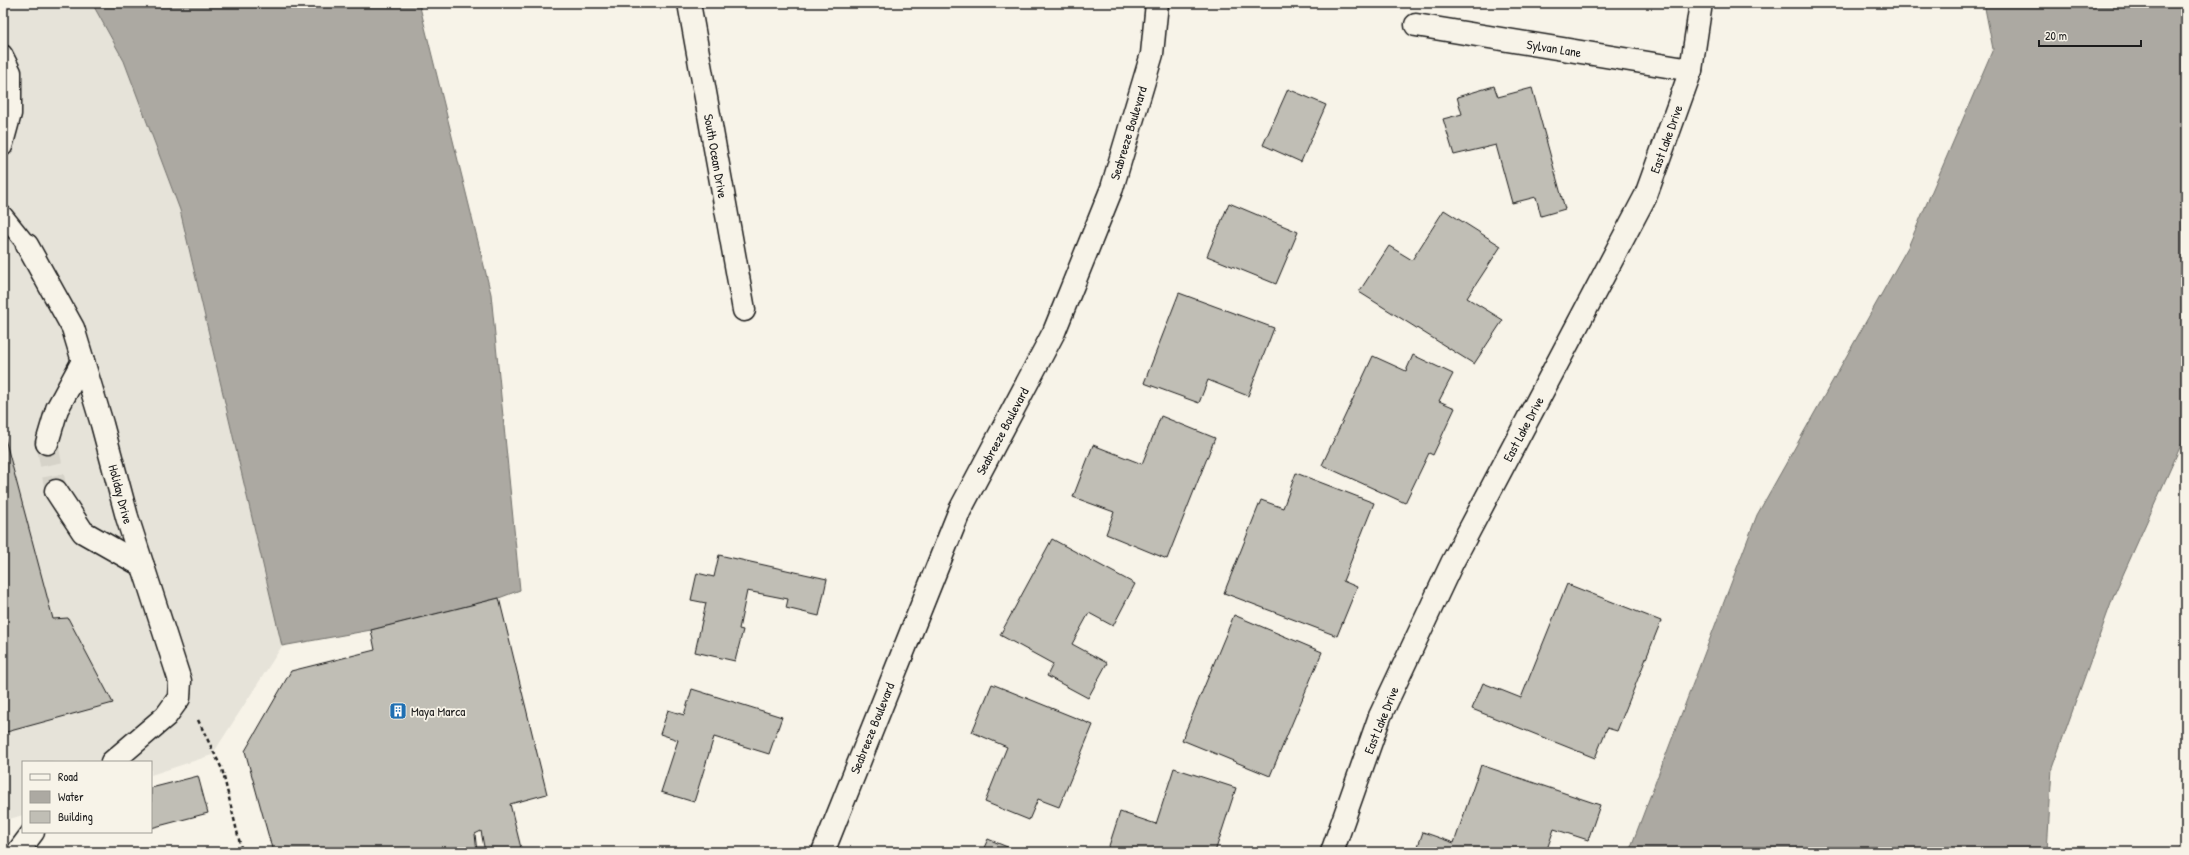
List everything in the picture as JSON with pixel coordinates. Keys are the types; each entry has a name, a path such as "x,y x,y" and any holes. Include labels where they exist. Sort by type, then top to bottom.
{"street":[{"name":"South Ocean Drive","path":"689,3 744,310"},
{"name":"Seabreeze Boulevard","path":"823,852 960,510 1054,332 1109,195 1152,54 1158,3"},
{"name":"East Lake Drive","path":"1332,852 1380,716 1452,563 1646,194 1691,70 1701,3"},
{"name":"Sylvan Lane","path":"1416,25 1691,70"},
{"name":"Holiday Drive","path":"15,236 73,328 127,517 180,681 178,698 166,716 113,761"},
{"path":"47,443 57,409 83,361"},
{"path":"56,491 83,532 142,566"},
{"path":"18,852 32,833"}],"lane":[{"path":"3,54 12,72 12,114 3,147"},
{"name":"Holiday Drive","path":"3,214 15,236"}],"path":[{"path":"180,681 222,769 242,852"}],"shaded area":[{"path":"3,3 92,3 124,61 180,210 282,646 212,755 152,775 152,761 22,761 22,815 3,821"}],"water":[{"path":"92,3 419,3 491,294 520,590 499,598 371,630 282,646 180,210 124,61"},
{"path":"1984,3 2186,3 2186,434 2114,595 2052,768 2047,852 1629,852 1757,515 1908,247 1993,49"}],"building":[{"path":"1494,86 1498,97 1532,88 1565,209 1541,216 1536,197 1512,203 1496,145 1454,155 1443,119 1462,114 1457,97"},
{"path":"1288,89 1326,105 1301,162 1263,145"},
{"path":"1229,203 1298,232 1276,284 1207,256"},
{"path":"1444,210 1501,246 1467,298 1503,320 1474,364 1359,292 1389,246 1412,260"},
{"path":"1179,293 1274,328 1248,396 1208,380 1199,403 1144,383"},
{"path":"1413,355 1453,374 1439,401 1455,408 1433,455 1429,453 1405,503 1322,465 1373,356 1406,371"},
{"path":"1161,416 1215,438 1167,559 1106,534 1114,512 1073,497 1093,445 1142,464"},
{"path":"3,431 53,619 68,618 113,703 3,733"},
{"path":"1296,473 1374,503 1343,581 1357,587 1337,636 1224,593 1261,500 1283,508"},
{"path":"1052,539 1135,584 1113,626 1089,613 1072,644 1107,663 1088,698 1047,676 1053,664 1000,635"},
{"path":"719,555 827,579 819,616 786,608 788,599 747,591 739,629 743,630 735,661 695,652 706,603 691,600 697,573 714,577"},
{"path":"1567,584 1661,621 1617,731 1607,728 1595,758 1472,709 1483,683 1521,698"},
{"name":"Maya Marca","path":"499,598 547,794 510,804 522,852 485,852 481,831 475,834 477,852 273,852 245,751 291,671 375,650 371,630"},
{"path":"1234,615 1322,652 1270,776 1182,740"},
{"path":"992,684 1093,725 1059,807 1038,799 1029,820 985,802 1007,747 972,732"},
{"path":"692,689 782,717 769,754 714,737 694,802 661,792 678,740 660,734 668,710 684,715"},
{"path":"1481,765 1600,805 1588,840 1554,829 1546,852 1416,852 1423,832 1454,843"},
{"path":"1174,768 1236,788 1215,852 1107,852 1120,812 1156,824"},
{"path":"198,776 208,813 152,828 152,788"},
{"path":"988,839 1017,851 982,852"}],"tunnel":[{"path":"47,443 56,491"}],"place":[{"name":"Maya Marca","path":"398,711"}]}
